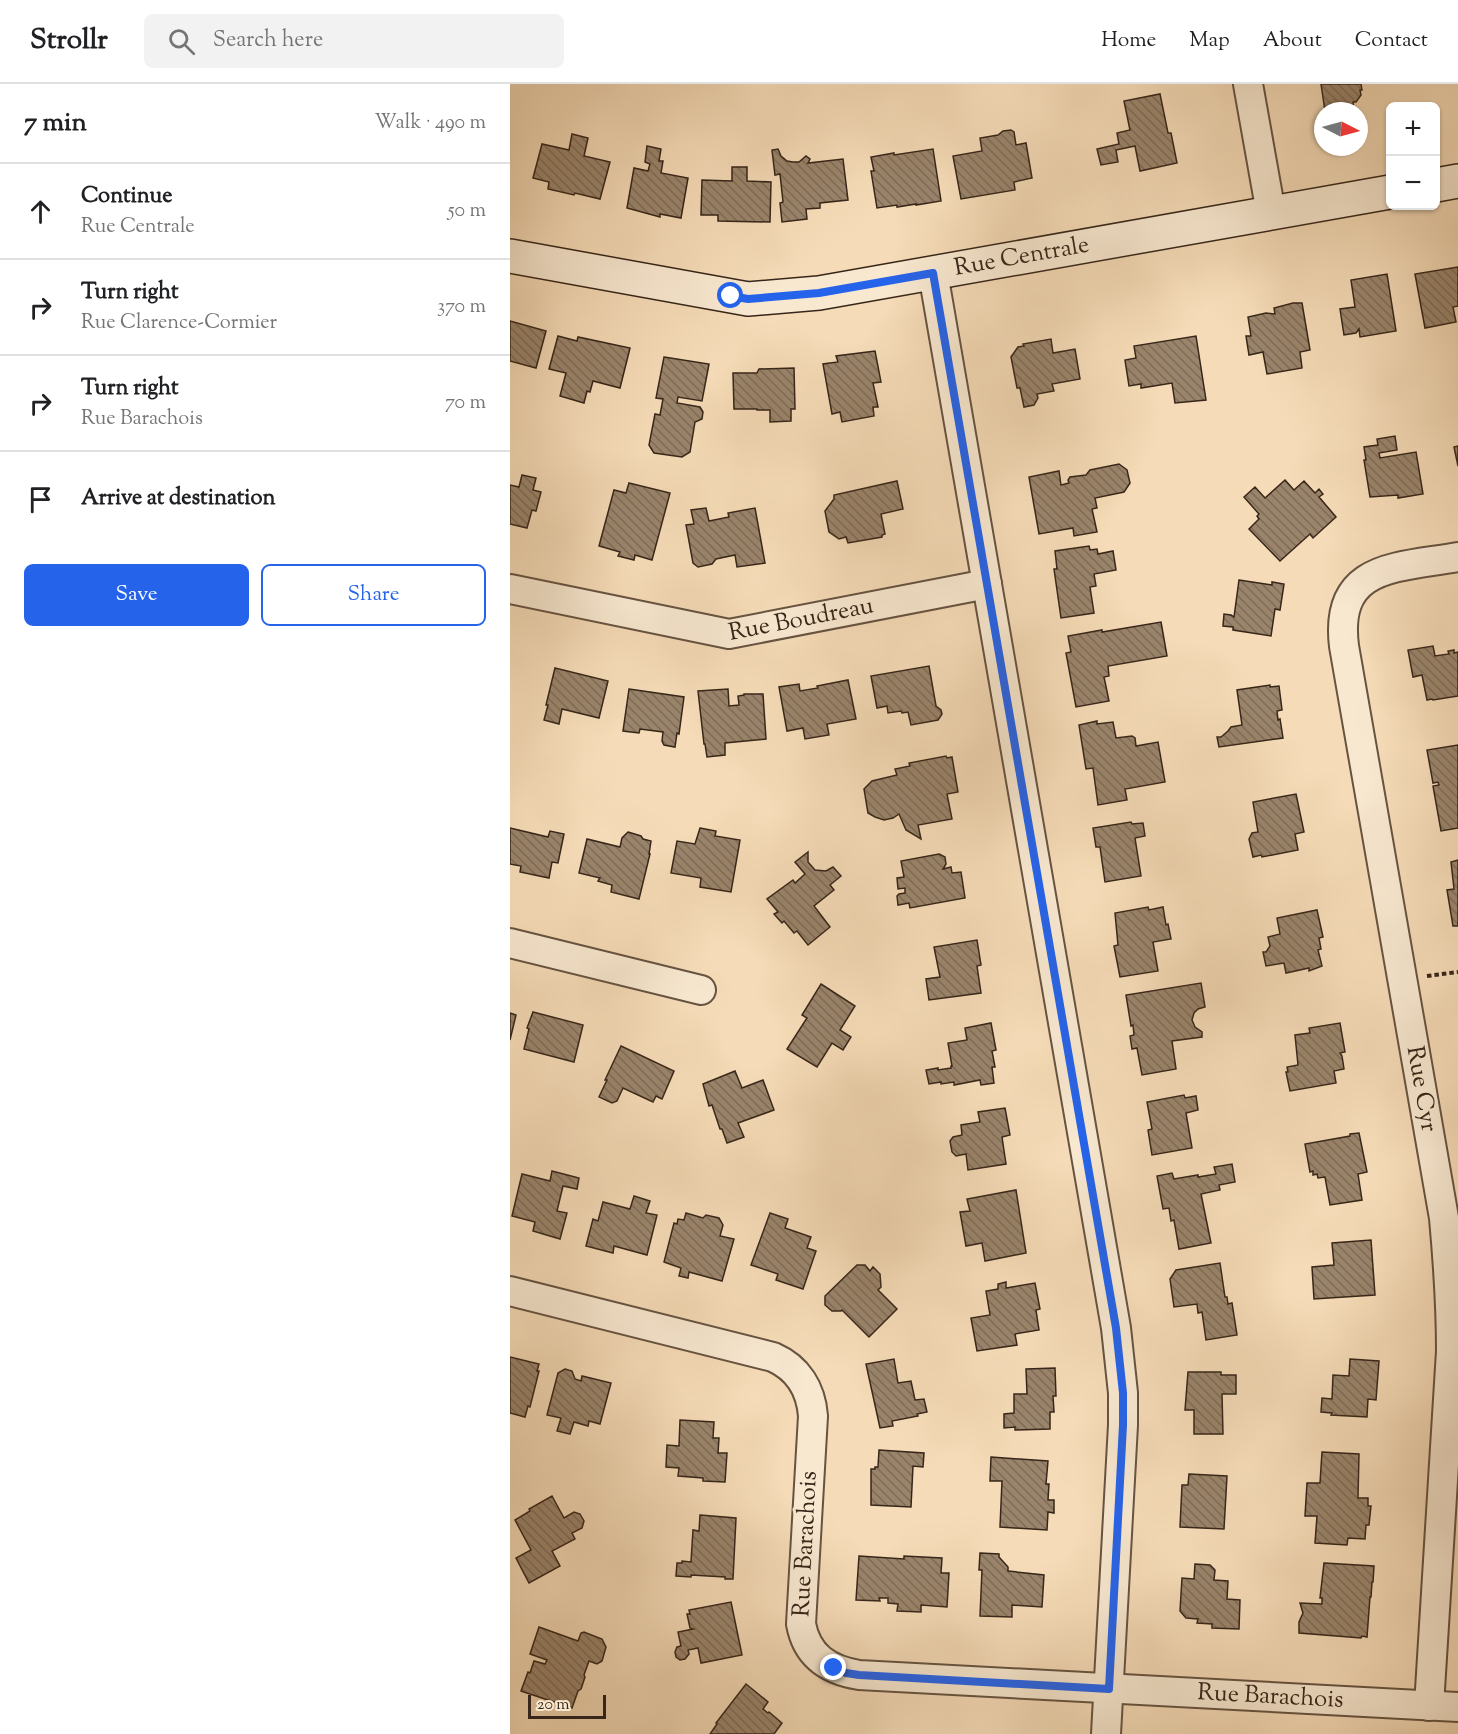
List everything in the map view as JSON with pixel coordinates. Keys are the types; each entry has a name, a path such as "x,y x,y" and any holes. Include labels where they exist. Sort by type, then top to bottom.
{"street":[{"path":"1248,84 1271,213"},
{"path":"1440,184 1458,181"},
{"name":"Rue Centrale","path":"510,256 748,299 819,293 1386,193"},
{"path":"933,273 1114,1316 1121,1369 1123,1425 1106,1734"},
{"name":"Rue Cyr","path":"1429,1706 1451,1351 1447,1251 1444,1218 1344,646 1342,620 1352,592 1372,574 1458,557"},
{"name":"Rue Boudreau","path":"510,589 729,634 987,584"},
{"path":"510,943 701,990"},
{"name":"Rue Barachois","path":"510,1291 765,1355 791,1367 808,1392 813,1416 801,1624 803,1636 809,1647 824,1663 846,1673 1458,1707"}],"building":[{"path":"1321,84 1361,84 1361,95 1356,102 1324,102"},
{"path":"1160,94 1177,163 1140,171 1135,146 1116,150 1118,162 1101,165 1097,149 1119,144 1117,133 1130,130 1124,101"},
{"path":"1011,130 1014,132 1016,145 1026,143 1032,178 1014,182 1015,190 961,199 953,156 982,151 980,138"},
{"path":"572,134 588,138 584,156 610,162 600,199 548,189 549,182 533,178 542,144 569,150"},
{"path":"647,146 661,149 659,161 663,161 661,173 688,178 681,218 660,214 660,217 627,208 634,168 648,171 650,164 645,162"},
{"path":"778,149 781,156 793,162 799,162 806,156 810,159 808,163 843,159 848,200 820,203 820,208 806,209 807,219 782,222 780,203 783,202 780,174 775,175 772,150"},
{"path":"933,149 941,201 877,208 871,157"},
{"path":"732,167 747,167 747,181 771,182 770,222 718,221 718,215 701,215 702,180 732,181"},
{"path":"1458,267 1458,306 1453,307 1456,322 1425,328 1415,274"},
{"path":"1387,274 1396,331 1360,337 1359,329 1356,333 1344,335 1340,309 1355,307 1351,280"},
{"path":"1302,303 1310,350 1300,352 1302,368 1267,374 1263,352 1249,355 1246,336 1251,336 1248,317 1266,313 1275,314 1274,308"},
{"path":"510,321 546,331 536,368 510,361"},
{"path":"558,336 577,341 578,337 630,348 620,388 593,381 584,403 560,396 566,373 549,369"},
{"path":"1196,336 1206,400 1175,403 1172,383 1141,388 1141,384 1129,386 1125,360 1136,358 1134,346"},
{"path":"1051,339 1053,353 1075,349 1080,379 1052,384 1054,391 1037,394 1038,398 1034,405 1024,407 1020,388 1017,388 1011,357 1018,347 1024,346 1023,344"},
{"path":"875,351 881,382 873,383 878,407 873,407 874,416 842,422 840,412 832,414 823,364 838,362 836,356"},
{"path":"664,357 709,364 702,401 678,397 677,403 700,407 703,412 702,419 695,422 690,452 682,457 654,453 649,445 655,414 660,415 663,399 656,398"},
{"path":"794,368 795,409 791,409 791,421 770,422 770,410 734,409 733,373 757,373 759,369"},
{"path":"1395,436 1397,450 1379,453 1380,458 1416,452 1423,494 1398,498 1398,495 1370,497 1364,447 1378,445 1377,439"},
{"path":"1458,446 1458,466 1454,447"},
{"path":"1119,464 1127,470 1130,483 1124,492 1095,498 1097,508 1092,509 1097,532 1074,536 1073,528 1039,534 1029,477 1059,471 1061,485 1069,483 1070,477 1086,475 1090,470"},
{"path":"522,475 536,478 533,490 541,492 536,511 532,510 527,528 510,524 510,485 519,487"},
{"path":"1285,480 1294,490 1304,481 1315,493 1319,489 1323,494 1319,497 1336,517 1313,538 1310,534 1280,561 1249,529 1259,519 1257,516 1259,514 1244,497 1255,487 1265,498"},
{"path":"897,481 903,509 881,514 885,534 882,537 848,543 846,537 839,539 829,532 825,511 834,499 834,495"},
{"path":"629,483 670,493 652,560 635,555 634,560 618,556 620,552 599,546 614,490 626,493"},
{"path":"706,508 709,521 729,517 728,513 755,508 765,563 737,567 735,555 716,559 712,564 698,567 693,563 686,525 694,524 691,510"},
{"path":"1089,546 1090,550 1097,549 1098,554 1113,551 1116,570 1094,574 1096,586 1090,587 1094,613 1061,618 1054,569 1057,569 1055,551"},
{"path":"1239,580 1272,585 1272,582 1284,584 1280,610 1275,609 1271,636 1233,630 1233,627 1223,626 1224,614 1234,617"},
{"path":"1161,622 1167,656 1108,666 1109,676 1104,677 1109,701 1076,707 1066,653 1071,652 1068,636"},
{"path":"1433,646 1435,656 1449,654 1448,651 1458,652 1458,696 1427,700 1422,675 1413,677 1408,650"},
{"path":"929,666 936,706 942,714 938,720 911,725 908,712 888,713 887,706 877,708 871,676"},
{"path":"555,668 608,681 599,718 562,709 559,724 544,720"},
{"path":"848,680 856,719 827,724 829,735 805,739 803,728 787,731 779,687 799,684 800,691"},
{"path":"1270,685 1270,687 1279,686 1282,710 1277,711 1283,738 1219,747 1217,737 1221,737 1231,727 1242,725 1237,690"},
{"path":"629,689 684,697 675,747 664,745 663,732 640,729 639,733 623,731"},
{"path":"728,689 729,706 739,705 738,696 763,694 766,739 725,743 725,755 707,757 698,691"},
{"path":"1097,721 1097,724 1113,722 1116,738 1132,736 1135,738 1136,746 1158,742 1165,782 1125,789 1127,800 1098,805 1093,768 1086,769 1079,725"},
{"path":"1458,745 1458,828 1441,831 1433,786 1439,785 1438,782 1433,783 1427,750"},
{"path":"946,756 947,758 952,757 958,792 947,794 952,819 918,825 921,839 906,830 899,814 884,820 868,813 864,789 872,781 897,775 895,769 910,766 909,763"},
{"path":"1296,794 1304,832 1295,834 1298,850 1253,857 1249,839 1252,833 1258,832 1253,802"},
{"path":"1131,822 1132,824 1143,823 1145,836 1135,838 1141,876 1105,882 1100,847 1096,847 1093,828"},
{"path":"510,828 548,837 550,831 564,834 558,863 552,862 549,878 520,872 521,866 510,864"},
{"path":"700,828 716,831 715,836 740,840 731,892 700,887 701,878 671,873 677,841 695,844"},
{"path":"628,832 651,841 639,899 611,892 612,885 598,881 600,878 579,873 587,839 620,847 622,838"},
{"path":"808,852 808,862 815,870 826,871 833,867 841,876 830,885 834,890 814,906 830,927 808,945 797,931 794,933 784,921 782,923 774,914 778,912 767,899 793,880 795,883 805,874 795,862"},
{"path":"939,854 945,857 946,864 943,869 951,867 952,873 961,872 965,898 910,908 909,903 898,905 897,896 905,893 905,888 898,889 897,878 904,877 901,861"},
{"path":"1458,860 1458,926 1453,926 1447,890 1454,889 1451,862"},
{"path":"1148,907 1149,910 1163,907 1171,939 1153,942 1158,971 1120,977 1114,946 1118,945 1115,913"},
{"path":"1317,910 1323,937 1319,938 1321,949 1318,950 1322,966 1309,971 1309,968 1286,973 1284,963 1266,966 1263,952 1266,952 1270,946 1268,937 1280,934 1277,918"},
{"path":"977,940 981,965 977,966 981,993 929,1000 926,979 940,977 934,947"},
{"path":"1201,983 1205,1007 1194,1013 1192,1020 1195,1027 1202,1032 1202,1037 1172,1041 1176,1069 1142,1075 1137,1048 1132,1049 1130,1036 1134,1035 1133,1025 1131,1026 1126,995"},
{"path":"821,984 855,1006 840,1030 851,1037 843,1050 832,1043 817,1067 787,1049 807,1018 802,1015"},
{"path":"533,1012 583,1025 574,1062 524,1049 529,1029 527,1028"},
{"path":"510,1013 516,1015 510,1040"},
{"path":"991,1023 996,1050 992,1051 995,1067 992,1067 994,1083 981,1085 980,1080 954,1085 954,1082 929,1084 926,1070 951,1068 952,1066 948,1043 967,1040 965,1028"},
{"path":"1340,1023 1345,1052 1340,1053 1344,1069 1334,1071 1336,1083 1290,1091 1286,1072 1288,1072 1287,1067 1298,1065 1295,1035 1310,1033 1309,1028"},
{"path":"621,1046 674,1071 662,1099 656,1096 653,1102 623,1088 617,1101 612,1103 599,1097"},
{"path":"735,1071 742,1088 763,1080 774,1110 738,1123 744,1137 727,1143 712,1105 709,1106 703,1084"},
{"path":"1184,1095 1185,1098 1196,1096 1198,1110 1186,1113 1192,1148 1152,1155 1148,1130 1152,1129 1147,1102"},
{"path":"1005,1108 1010,1135 1002,1137 1006,1164 968,1170 966,1154 956,1156 952,1152 950,1141 953,1137 962,1135 961,1125 980,1122 978,1112"},
{"path":"1359,1133 1367,1172 1358,1174 1362,1200 1330,1205 1325,1177 1318,1178 1317,1174 1313,1175 1313,1171 1310,1172 1305,1144"},
{"path":"1232,1164 1235,1182 1219,1185 1220,1190 1201,1194 1211,1243 1179,1249 1174,1220 1171,1221 1169,1208 1163,1209 1157,1176 1172,1173 1174,1179 1198,1175 1198,1177 1216,1174 1214,1167"},
{"path":"552,1171 579,1178 577,1189 563,1186 557,1211 567,1213 560,1239 533,1231 535,1222 512,1216 522,1174 550,1181"},
{"path":"1016,1190 1026,1253 985,1261 982,1243 966,1246 960,1212 970,1211 967,1199"},
{"path":"634,1196 650,1201 646,1213 657,1215 647,1255 614,1246 613,1253 586,1246 593,1219 598,1221 603,1202 630,1209"},
{"path":"686,1213 703,1218 706,1215 719,1218 723,1225 720,1236 734,1239 722,1281 689,1272 688,1278 679,1276 681,1268 664,1262 674,1223 677,1224 678,1219 684,1220"},
{"path":"770,1213 788,1219 785,1228 811,1237 807,1248 816,1251 803,1289 776,1280 778,1274 751,1265"},
{"path":"1371,1240 1375,1295 1314,1299 1312,1267 1334,1265 1332,1243"},
{"path":"1220,1263 1225,1297 1227,1297 1228,1304 1232,1303 1237,1335 1206,1340 1202,1312 1198,1313 1197,1304 1174,1307 1170,1279 1176,1270"},
{"path":"857,1265 865,1265 870,1271 873,1267 880,1274 881,1287 878,1290 897,1309 869,1337 842,1310 832,1311 825,1305 825,1296"},
{"path":"1006,1282 1006,1288 1035,1283 1040,1309 1036,1310 1039,1330 1015,1334 1017,1345 977,1351 971,1318 990,1315 986,1291 998,1289 998,1284"},
{"path":"510,1357 539,1364 530,1407 528,1406 525,1417 510,1413"},
{"path":"894,1359 898,1383 911,1381 915,1400 924,1399 927,1412 892,1421 893,1426 880,1428 866,1364"},
{"path":"1350,1359 1379,1361 1376,1400 1368,1399 1367,1417 1331,1415 1332,1413 1321,1412 1322,1398 1332,1399 1333,1375 1349,1376"},
{"path":"1055,1368 1056,1396 1053,1396 1054,1412 1050,1412 1050,1429 1004,1428 1004,1414 1014,1413 1014,1394 1027,1394 1026,1369"},
{"path":"565,1369 572,1371 575,1379 581,1381 582,1376 611,1383 600,1424 589,1421 588,1426 574,1422 570,1434 557,1431 561,1418 547,1415 558,1373"},
{"path":"1188,1372 1221,1372 1221,1375 1236,1375 1236,1394 1222,1394 1223,1434 1194,1434 1194,1410 1185,1410"},
{"path":"680,1420 714,1422 713,1438 719,1438 718,1453 727,1453 725,1482 678,1476 679,1468 666,1467 667,1445 679,1446"},
{"path":"879,1450 924,1453 923,1467 913,1466 911,1507 871,1505 871,1469 878,1467"},
{"path":"1322,1452 1359,1454 1358,1498 1368,1498 1368,1506 1371,1506 1365,1539 1348,1538 1347,1545 1315,1543 1317,1516 1305,1516 1307,1483 1320,1483"},
{"path":"991,1457 1048,1461 1046,1484 1049,1484 1048,1500 1054,1500 1054,1513 1048,1512 1047,1530 1000,1527 1002,1481 990,1481"},
{"path":"1189,1474 1227,1476 1224,1529 1180,1527 1182,1485 1188,1485"},
{"path":"552,1496 564,1518 574,1512 580,1514 584,1521 582,1528 572,1533 575,1539 552,1551 560,1566 529,1583 516,1558 531,1550 515,1520"},
{"path":"700,1515 736,1518 733,1579 676,1576 677,1563 691,1562 693,1530 699,1531"},
{"path":"980,1553 999,1554 1008,1567 1008,1571 1044,1575 1042,1607 1012,1605 1012,1617 980,1616 982,1570 979,1570"},
{"path":"859,1556 904,1559 904,1556 942,1558 941,1573 949,1573 947,1607 921,1605 921,1612 897,1611 898,1604 888,1603 888,1598 879,1598 880,1601 856,1600"},
{"path":"1324,1563 1374,1566 1367,1637 1299,1633 1299,1622 1303,1613 1300,1603 1322,1604 1322,1598 1320,1598"},
{"path":"1195,1564 1210,1565 1215,1570 1214,1580 1228,1581 1227,1599 1240,1600 1239,1629 1212,1628 1212,1624 1197,1623 1198,1619 1186,1618 1180,1611 1182,1578 1194,1579"},
{"path":"731,1602 742,1655 701,1663 698,1648 688,1650 689,1654 685,1659 680,1660 676,1657 677,1647 681,1646 678,1632 693,1629 690,1628 687,1614 690,1614 689,1610"},
{"path":"539,1627 578,1641 581,1633 584,1632 602,1639 606,1647 602,1661 597,1664 589,1661 581,1689 578,1691 572,1708 521,1691 534,1661 545,1664 547,1660 530,1654"},
{"path":"746,1684 768,1702 763,1709 782,1723 774,1734 710,1734 716,1723"}],"route":[{"path":"731,296 748,299 819,293 933,273 1116,1328 1123,1393 1109,1689 859,1675 834,1668"}]}
